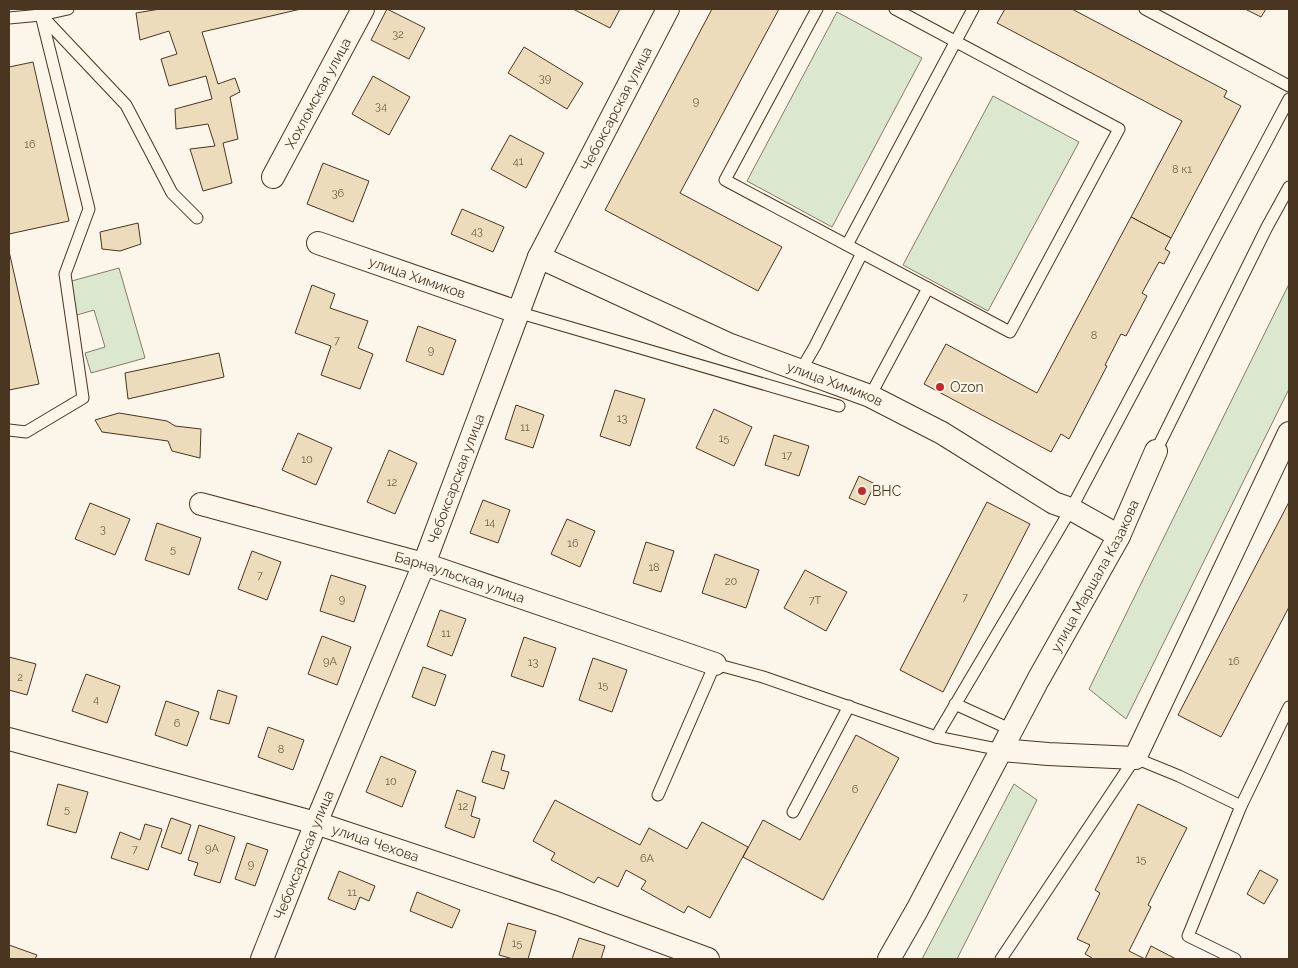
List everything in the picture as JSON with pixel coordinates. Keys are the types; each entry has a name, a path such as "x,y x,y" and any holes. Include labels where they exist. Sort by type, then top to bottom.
{"street":[{"name":"Хохломская улица","path":"273,177 363,9"},
{"name":"Чебоксарская улица","path":"262,959 316,823 424,564 539,257 668,9"},
{"name":"улица Химиков","path":"318,243 517,312"},
{"name":"улица Химиков","path":"539,257 728,344 870,396 942,433 1054,504 1071,508 1119,536"},
{"path":"1007,740 1048,754 1135,758 1289,434"},
{"name":"улица Маршала Казакова","path":"890,959 1119,536 1156,451"},
{"name":"Барнаульская улица","path":"201,504 424,564 715,664"},
{"name":"улица Чехова","path":"9,739 316,823 559,904 708,959"}],"lane":[{"path":"9,18 68,9"},
{"path":"817,9 725,180 1010,332 1119,129 894,9"},
{"path":"847,245 973,9"},
{"path":"1145,9 1289,86"},
{"path":"41,14 126,106 172,193 197,218"},
{"path":"9,430 26,432 83,398 65,274 89,209 41,14"},
{"path":"936,737 1071,508 1289,99"},
{"name":"улица Маршала Казакова","path":"1156,451 1267,227 1289,187"},
{"path":"801,370 862,253"},
{"path":"870,396 928,288"},
{"path":"517,312 840,406"},
{"path":"658,795 715,664 763,677 936,737 1007,740"},
{"path":"955,704 1007,740"},
{"path":"793,812 849,706"},
{"path":"1235,959 1188,936 1241,806 1289,707"},
{"path":"1001,959 1135,758 1179,776 1241,806"}],"green space":[{"path":"837,12 922,58 832,227 747,181"},
{"path":"993,96 1079,142 988,311 903,265"},
{"path":"119,268 145,358 91,373 85,353 105,347 94,310 77,315 68,282"},
{"path":"1289,284 1289,389 1126,719 1089,689"},
{"path":"1014,784 1037,800 957,959 922,959"}],"building":[{"path":"160,9 301,9 202,32 218,84 235,78 240,92 230,97 238,139 223,143 232,183 203,191 190,149 215,146 208,124 176,129 175,109 212,99 206,76 169,86 161,59 177,54 169,31 140,40 136,13"},
{"path":"387,9 425,28 409,59 371,40"},
{"path":"573,9 620,9 610,28"},
{"path":"712,9 779,9 680,193 782,247 758,291 605,210"},
{"path":"1005,9 1072,9 1227,91 1224,97 1241,106 1171,238 1131,217 1182,121 997,23"},
{"path":"1245,9 1266,9 1261,17"},
{"path":"524,47 583,83 567,109 508,73"},
{"path":"33,62 69,221 9,234 9,67"},
{"path":"373,76 410,97 389,135 352,114"},
{"path":"510,135 544,153 526,188 491,169"},
{"path":"323,163 369,181 353,222 307,204"},
{"path":"462,209 504,227 493,252 451,234"},
{"path":"1131,217 1171,238 1165,249 1170,252 1164,264 1159,262 1142,293 1147,296 1126,336 1121,334 1105,365 1107,366 1069,439 1061,434 1051,452 924,384 946,344 1037,393"},
{"path":"138,223 141,244 120,251 102,249 100,232"},
{"path":"9,251 39,384 9,390"},
{"path":"312,285 335,294 330,308 368,321 358,348 373,354 360,389 321,375 331,346 295,333"},
{"path":"418,326 456,340 443,375 406,361"},
{"path":"219,353 224,377 128,399 125,373"},
{"path":"615,390 645,399 630,446 600,436"},
{"path":"516,405 544,415 533,448 505,439"},
{"path":"714,409 752,427 734,466 696,448"},
{"path":"119,413 167,421 175,426 201,429 200,458 172,451 168,441 102,432 95,420"},
{"path":"298,433 332,448 316,485 282,470"},
{"path":"774,435 809,446 799,476 765,465"},
{"path":"389,450 417,463 395,514 367,502"},
{"name":"ВНС","path":"859,476 875,484 865,505 849,498"},
{"path":"483,500 510,510 498,543 470,533"},
{"path":"987,502 1030,524 943,692 900,670"},
{"path":"1289,502 1289,607 1221,737 1178,715"},
{"path":"90,503 130,519 115,555 75,539"},
{"path":"567,519 595,531 580,567 551,554"},
{"path":"157,523 201,538 189,575 145,560"},
{"path":"646,542 674,551 661,592 633,583"},
{"path":"252,551 281,562 267,600 238,589"},
{"path":"715,554 759,570 746,608 702,593"},
{"path":"805,570 847,592 826,631 784,608"},
{"path":"331,575 366,586 354,622 320,611"},
{"path":"440,610 466,619 452,656 427,646"},
{"path":"322,636 351,647 337,685 308,674"},
{"path":"524,637 556,648 543,687 511,676"},
{"path":"9,657 36,664 27,695 9,690"},
{"path":"593,658 627,670 612,712 579,700"},
{"path":"423,667 446,675 435,706 412,697"},
{"path":"86,674 120,686 107,723 72,711"},
{"path":"218,690 237,696 229,724 210,719"},
{"path":"166,701 199,712 187,746 155,735"},
{"path":"268,727 304,740 293,770 258,757"},
{"path":"856,735 899,758 823,900 743,857 763,820 800,840"},
{"path":"492,751 505,755 501,770 509,772 504,789 482,782"},
{"path":"381,756 416,771 402,807 366,792"},
{"path":"58,784 88,792 76,833 47,825"},
{"path":"457,790 476,797 471,816 480,819 474,838 445,827"},
{"path":"555,800 640,845 649,828 687,849 702,822 748,847 710,918 688,906 684,913 641,889 646,881 626,870 618,887 598,877 594,883 551,860 555,853 533,841"},
{"path":"1138,804 1187,828 1148,905 1151,907 1129,951 1145,959 1091,959 1085,954 1090,945 1077,939 1100,893 1095,890"},
{"path":"171,818 191,825 181,854 161,847"},
{"path":"145,824 162,829 148,870 111,858 120,832 140,840"},
{"path":"199,825 235,837 220,883 194,875 198,863 188,860"},
{"path":"247,843 268,850 255,886 235,879"},
{"path":"1260,870 1278,880 1264,904 1247,894"},
{"path":"339,871 375,886 369,901 360,897 355,910 328,899"},
{"path":"417,892 460,910 452,928 410,911"},
{"path":"508,923 536,931 528,959 513,959 499,955"},
{"path":"579,938 605,946 601,959 572,959"},
{"path":"9,945 37,955 35,959 9,959"},
{"path":"1151,946 1176,959 1145,959"}],"place":[{"name":"Ozon","path":"940,387"},
{"name":"ВНС","path":"862,491"}]}
